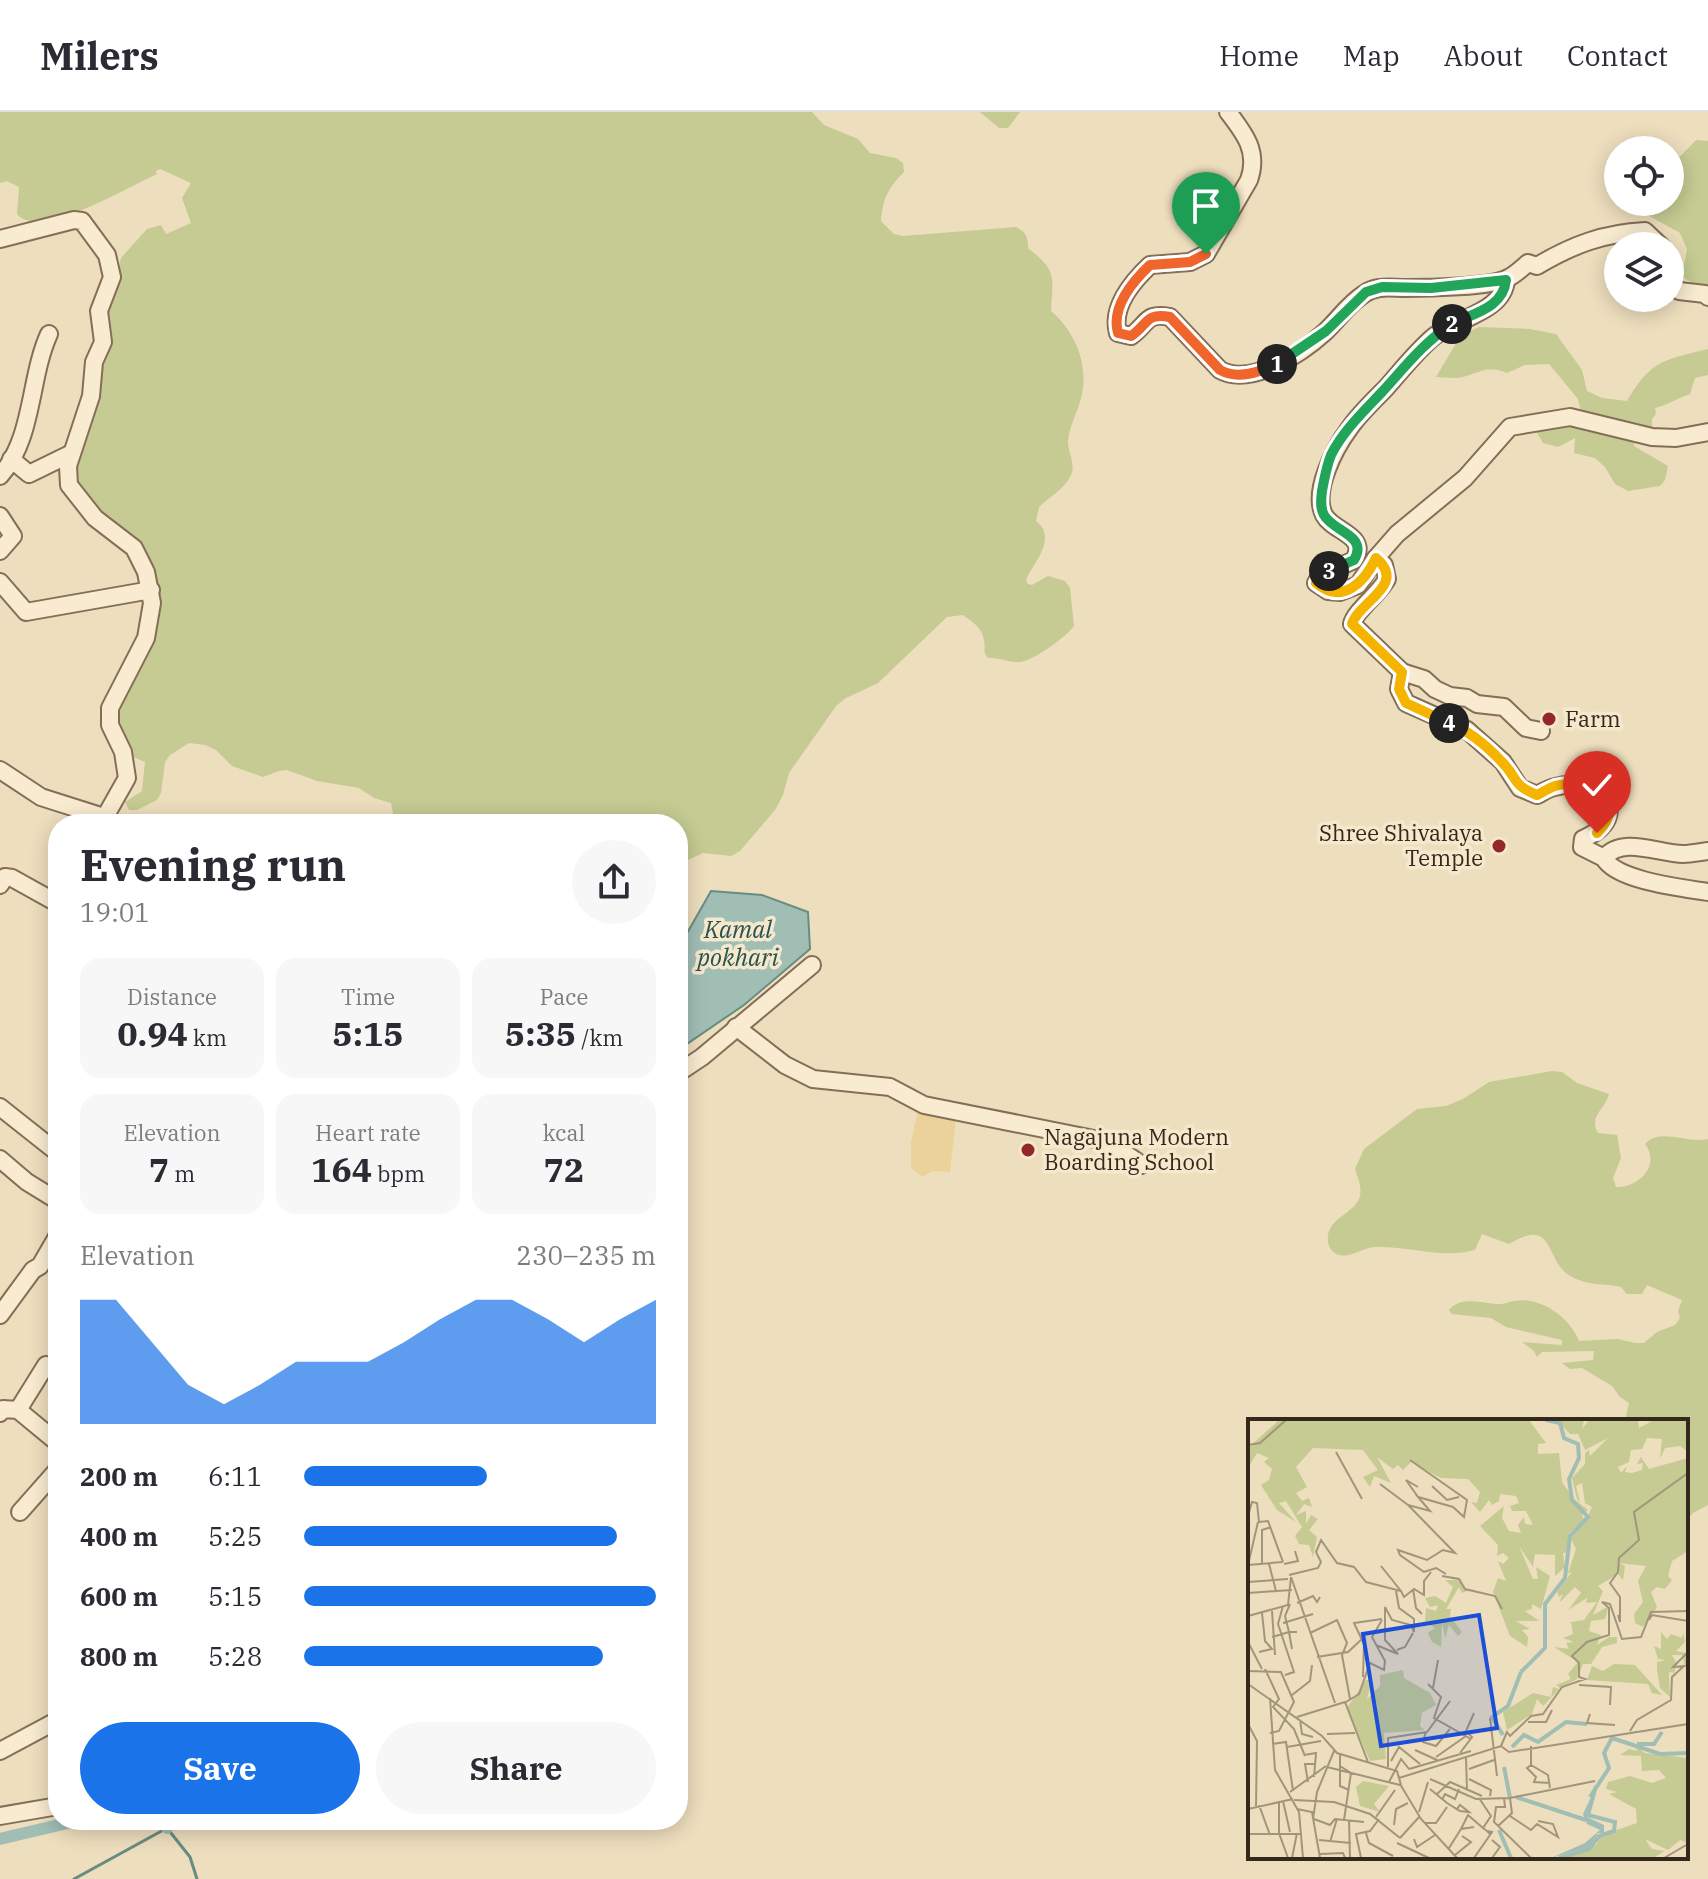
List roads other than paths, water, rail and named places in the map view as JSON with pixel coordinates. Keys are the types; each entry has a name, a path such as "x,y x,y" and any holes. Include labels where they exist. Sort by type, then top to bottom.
{"street":[{"path":"1228,112 1253,151 1253,169 1249,180 1206,254 1190,262 1150,265 1118,310 1118,333 1131,336 1150,317 1170,317 1227,374 1264,370 1309,345 1366,292 1382,287 1431,288 1506,280 1528,263 1537,266 1569,247 1604,237"},
{"path":"0,239 74,220 82,221 110,262 112,277 98,316 103,337 94,362 93,389 70,454 69,485 95,518 134,548 151,590 146,638 110,708 110,725 123,752 127,778 106,814"},
{"path":"1621,232 1646,232"},
{"path":"1506,280 1505,289 1493,304 1435,335 1350,427 1331,455 1321,508 1325,519 1347,533 1358,544 1358,549 1354,560 1320,576 1316,583 1328,591 1350,590 1365,578 1376,558 1397,534 1465,478 1510,427 1524,422 1570,417 1652,437 1676,438 1708,432"},
{"path":"1684,292 1708,297"},
{"path":"0,476 11,459 31,407 39,356 49,334"},
{"path":"11,459 29,474 70,454"},
{"path":"0,516 13,536 0,551"},
{"path":"1376,558 1384,565 1387,579 1368,605 1354,617 1352,624 1402,672 1424,679 1450,696 1467,698 1477,704 1504,707 1526,728 1541,731"},
{"path":"0,582 26,612 151,590"},
{"path":"1402,672 1399,689 1406,703 1467,730 1503,762 1520,788 1537,795 1556,786 1576,785 1590,788 1601,795 1608,802 1610,812 1607,824 1583,839 1582,847 1604,858 1623,873 1672,887 1708,892"},
{"path":"0,770 41,797 84,814"},
{"path":"1604,858 1618,849 1634,847 1683,854 1708,851"},
{"path":"0,885 5,877 12,878 48,898"},
{"path":"688,1066 812,965"},
{"path":"736,1027 785,1065 813,1079 890,1087 924,1105 1099,1140 1113,1145 1142,1165"},
{"path":"0,1107 48,1145"},
{"path":"0,1159 48,1195"},
{"path":"0,1315 48,1252"},
{"path":"18,1410 46,1365"},
{"path":"0,1413 3,1409 18,1410 48,1435"},
{"path":"20,1512 48,1480"},
{"path":"0,1751 48,1725"},
{"path":"0,1816 48,1808"}],"water":[{"name":"Kamal pokhari","path":"711,891 762,895 808,912 810,949 744,1005 688,1043 688,931"}],"waterway":[{"path":"0,1839 48,1828"},
{"path":"74,1879 163,1830"},
{"path":"169,1830 190,1857 197,1879"}],"place":[{"name":"Farm","path":"1549,719"},
{"name":"Shree Shivalaya Temple","path":"1499,846"},
{"name":"Nagajuna Modern Boarding School","path":"1028,1150"}]}
